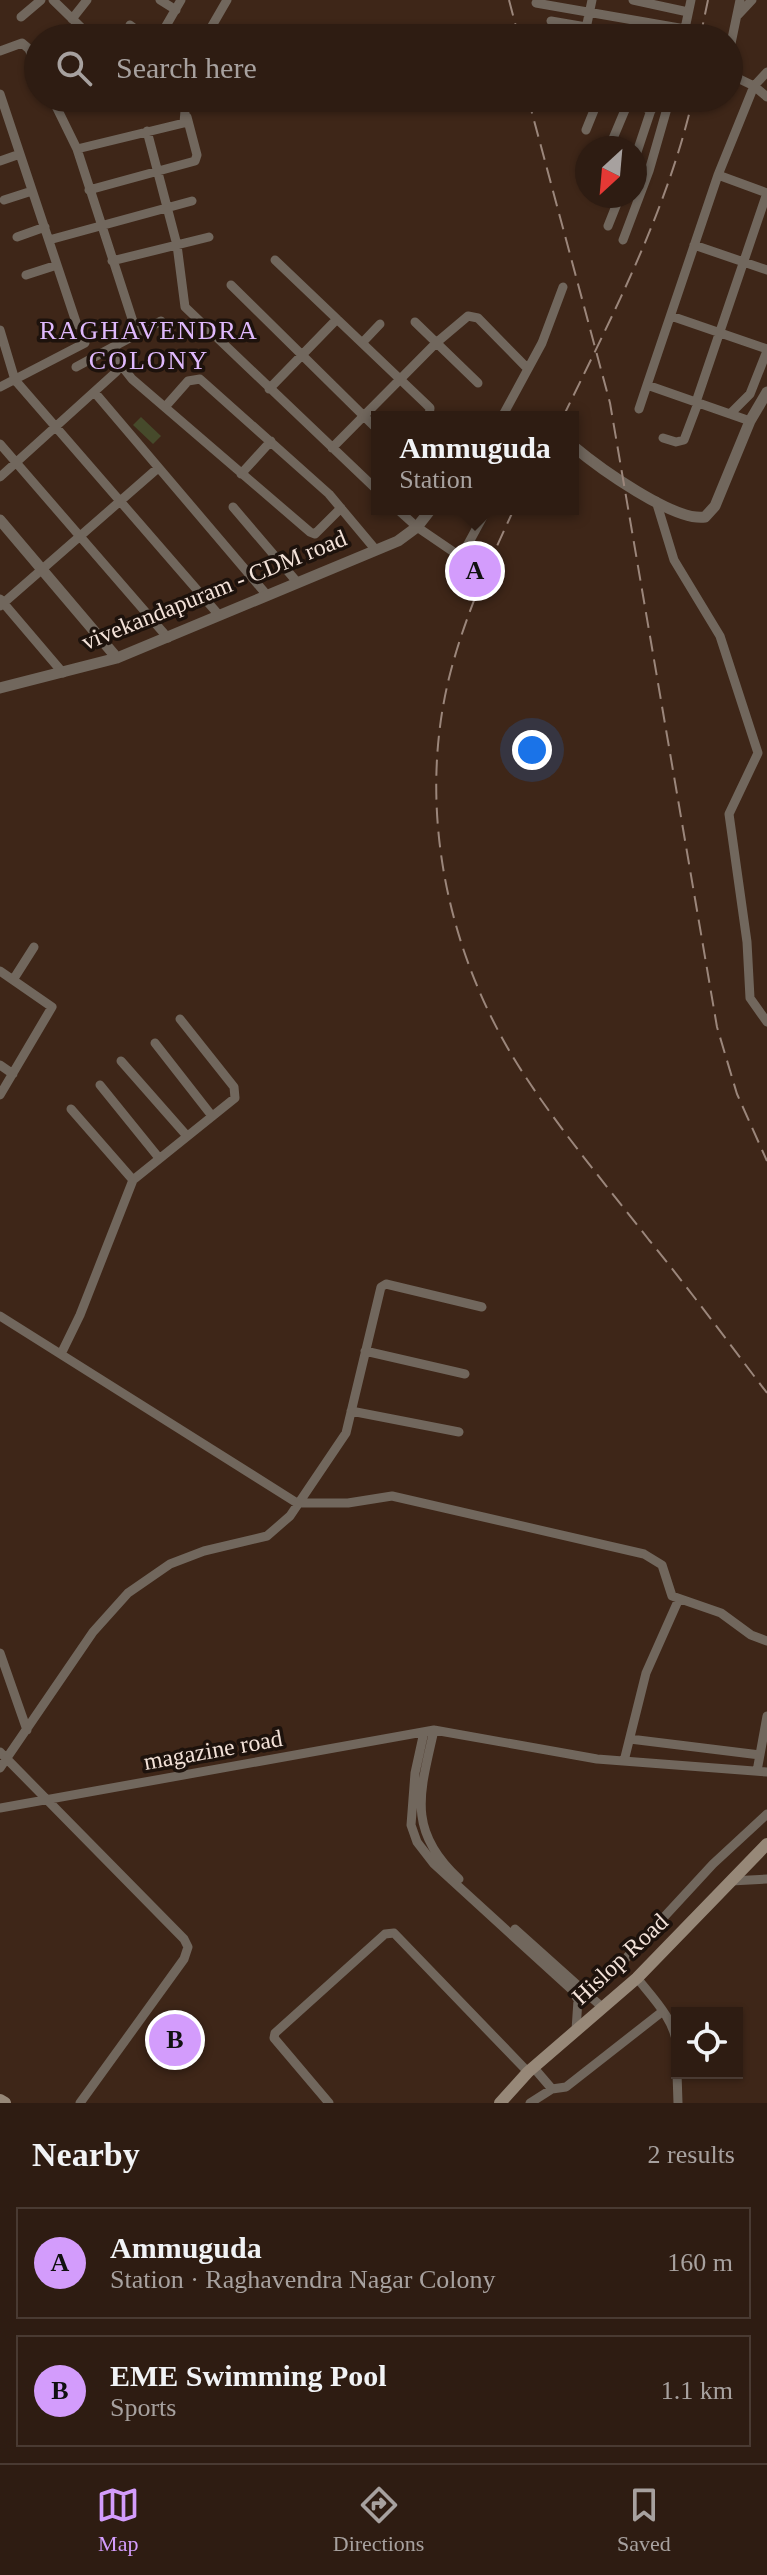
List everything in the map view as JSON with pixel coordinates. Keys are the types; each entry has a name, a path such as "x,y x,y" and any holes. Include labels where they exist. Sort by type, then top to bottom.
{"main road":[{"name":"Hislop Road","path":"500,2103 531,2070 637,1978 767,1844"},
{"path":"0,2100 5,2103"}],"street":[{"path":"21,17 41,0"},
{"path":"53,0 77,24"},
{"path":"72,19 87,0"},
{"path":"160,0 179,5 167,24"},
{"path":"213,24 227,0"},
{"path":"587,24 592,0"},
{"path":"633,0 688,12"},
{"path":"686,24 691,0"},
{"path":"735,24 740,0"},
{"path":"737,16 752,0"},
{"path":"536,3 590,11 643,24"},
{"path":"551,21 560,24"},
{"path":"0,51 22,43 24,46"},
{"path":"639,409 718,175 754,86 767,72"},
{"path":"743,81 767,97"},
{"path":"0,94 77,325"},
{"path":"59,112 77,149 137,334"},
{"path":"89,190 195,161 197,155 186,112"},
{"path":"586,130 593,112"},
{"path":"614,136 623,112"},
{"path":"642,136 651,112"},
{"path":"623,240 649,171 666,112"},
{"path":"77,149 184,123 187,117"},
{"path":"147,131 177,245 185,307 371,484"},
{"path":"0,161 20,154"},
{"path":"663,438 676,442 684,440 767,193 718,175"},
{"path":"4,200 32,191"},
{"path":"49,240 192,201"},
{"path":"608,226 615,208"},
{"path":"17,237 45,227"},
{"path":"112,261 209,237"},
{"path":"694,245 767,270"},
{"path":"275,260 430,411"},
{"path":"26,275 57,265"},
{"path":"231,285 371,423"},
{"path":"505,411 558,307 563,287"},
{"path":"332,448 436,343 471,316 528,369"},
{"path":"671,316 767,350 750,394 730,414"},
{"path":"269,389 337,319"},
{"path":"76,367 161,321"},
{"path":"415,322 478,383"},
{"path":"362,343 380,324"},
{"path":"0,330 15,380 218,614"},
{"path":"0,387 85,343"},
{"path":"115,347 121,365 165,407 315,534 341,508"},
{"path":"0,477 96,394 121,365"},
{"path":"165,407 188,381 200,379 341,508 375,549"},
{"path":"647,385 750,421"},
{"path":"96,394 266,594"},
{"path":"579,451 604,472 690,516 710,514 750,421 765,398"},
{"path":"241,474 271,441"},
{"path":"0,444 168,638"},
{"path":"63,673 1,602 158,468"},
{"path":"655,499 674,560 720,636 763,753 729,814 747,942 750,998 767,1022"},
{"path":"233,507 297,582"},
{"path":"404,515 461,557 484,515"},
{"name":"vivekandapuram - CDM road","path":"2,685 117,658 168,638 218,614 398,541 417,527 426,515"},
{"path":"0,520 117,658"},
{"path":"13,980 34,947"},
{"path":"0,971 52,1007 0,1095"},
{"path":"61,1354 80,1315 133,1180 235,1098 236,1092 180,1019"},
{"path":"155,1043 212,1116"},
{"path":"121,1061 187,1136"},
{"path":"0,1065 13,1074"},
{"path":"100,1085 159,1158"},
{"path":"71,1109 133,1180"},
{"path":"80,2103 184,1959 188,1947 184,1939 2,1760 27,1730 93,1632 128,1593 170,1564 276,1531 341,1443 378,1292 386,1284 482,1307"},
{"path":"0,1316 297,1503 348,1503 392,1496 644,1554 662,1565 672,1596 678,1601 721,1613 751,1635 767,1641"},
{"path":"365,1351 465,1374"},
{"path":"351,1411 459,1432"},
{"path":"624,1761 646,1673 678,1601"},
{"path":"0,1653 27,1730"},
{"path":"762,1772 760,1755 767,1716"},
{"path":"429,1731 419,1805 421,1825 434,1854 473,1896 592,1995 602,2007"},
{"name":"magazine road","path":"0,1808 429,1731 624,1761 762,1772"},
{"path":"630,1739 760,1755"},
{"path":"592,1995 713,1864 767,1814"},
{"path":"731,1881 767,1879"},
{"path":"507,1926 572,1990 578,2000 576,2030"},
{"path":"329,2103 274,2038 275,2033 385,1934 394,1933 552,2089"},
{"path":"637,1978 671,2025"},
{"path":"530,2103 552,2089 566,2087 663,2011"},
{"path":"677,2079 678,2103"}],"green space":[{"path":"141,417 161,436 153,444 133,425"}],"railway":[{"path":"509,0 515,24"},
{"path":"703,24 708,0"},
{"path":"532,112 610,403 717,1027 737,1094 767,1161"},
{"path":"566,411 654,221 689,112"},
{"path":"511,515 462,634 449,678 440,729 436,781 439,833 446,884 459,935 476,984 525,1076 570,1139 767,1393"}],"place":[{"name":"Ammuguda","path":"475,571"},
{"name":"EME Swimming Pool","path":"175,2040"}],"district":[{"name":"RAGHAVENDRA COLONY","path":"149,345"}]}
